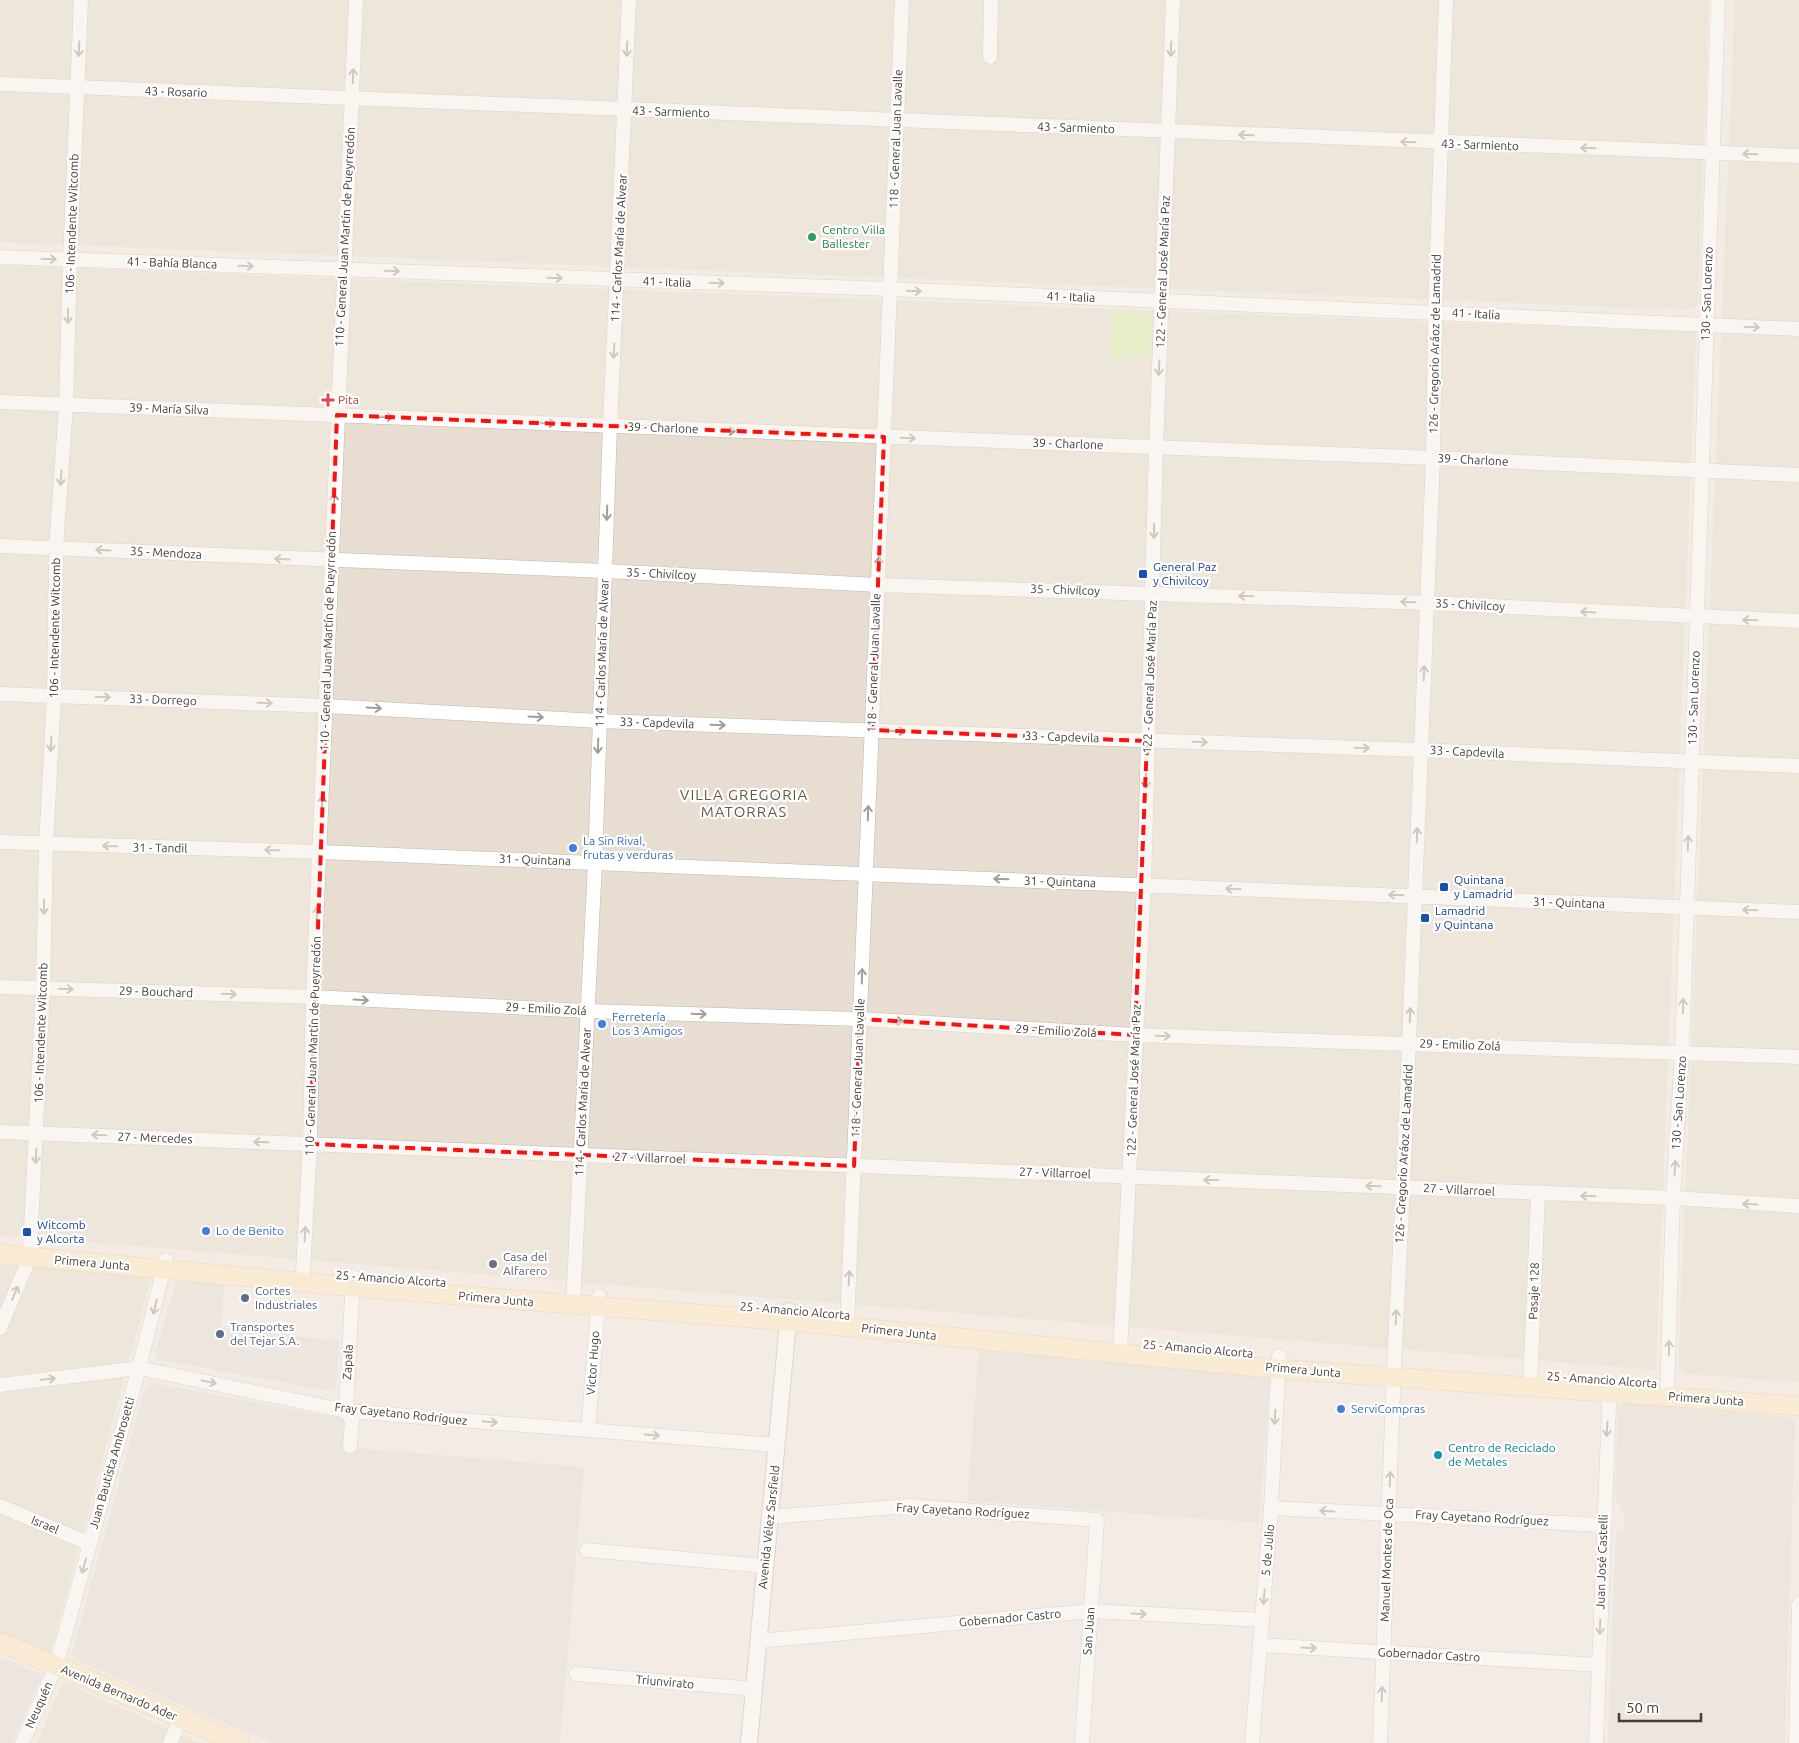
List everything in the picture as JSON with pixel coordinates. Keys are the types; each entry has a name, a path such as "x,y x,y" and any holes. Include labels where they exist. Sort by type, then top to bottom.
{"main road":[{"path":"0,1246 30,1253"},
{"name":"Primera Junta","path":"0,1254 30,1253 352,1282 789,1316 1393,1372 1667,1391 1799,1406"},
{"name":"25 - Amancio Alcorta","path":"1667,1391 1799,1394"},
{"name":"Avenida Bernardo Ader","path":"0,1642 239,1743"}],"street":[{"name":"106 - Intendente Witcomb","path":"0,1328 30,1253 37,1133 46,845 54,696 56,548 66,404 81,0"},
{"name":"110 - General Juan Martín de Pueyrredón","path":"302,1277 310,1144 313,997 321,852 331,561 356,0"},
{"name":"114 - Carlos María de Alvear","path":"574,1299 595,863 610,426 629,0"},
{"name":"118 - General Juan Lavalle","path":"847,1321 902,0"},
{"path":"990,57 991,0"},
{"name":"122 - General José María Paz","path":"1120,1348 1144,885 1156,447 1173,0"},
{"name":"126 - Gregorio Aráoz de Lamadrid","path":"1393,1372 1403,1188 1420,750 1428,603 1440,143 1446,0"},
{"name":"130 - San Lorenzo","path":"1667,1391 1673,1198 1682,1052 1718,0"},
{"name":"43 - Rosario","path":"0,84 352,99"},
{"name":"43 - Sarmiento","path":"352,99 1799,156"},
{"name":"41 - Bahía Blanca","path":"0,257 344,269"},
{"name":"41 - Italia","path":"344,269 1435,312 1799,329"},
{"name":"39 - María Silva","path":"0,402 337,415"},
{"name":"39 - Charlone","path":"337,415 884,438 1433,458 1799,475"},
{"name":"35 - Mendoza","path":"0,546 331,561"},
{"name":"35 - Chivilcoy","path":"331,561 605,571 878,585 1428,603 1696,618 1799,621"},
{"name":"33 - Dorrego","path":"0,694 326,706"},
{"name":"33 - Capdevila","path":"326,706 599,721 1420,750 1692,763 1799,766"},
{"name":"31 - Tandil","path":"0,842 46,845 321,852"},
{"name":"31 - Quintana","path":"321,852 1799,912"},
{"name":"29 - Bouchard","path":"0,987 313,997"},
{"name":"29 - Emilio Zolá","path":"313,997 587,1011 860,1019 1135,1035 1799,1057"},
{"name":"27 - Mercedes","path":"0,1132 310,1144"},
{"name":"27 - Villarroel","path":"310,1144 1673,1198 1799,1206"},
{"name":"Pasaje 128","path":"1531,1381 1538,1194"},
{"name":"Juan Bautista Ambrosetti","path":"56,1666 139,1368 165,1265"},
{"name":"Zapala","path":"350,1446 352,1421 346,1410 352,1282"},
{"name":"Victor Hugo","path":"588,1430 598,1302"},
{"name":"Avenida Vélez Sarsfield","path":"749,1743 764,1566 789,1316"},
{"name":"5 de Julio","path":"1252,1743 1271,1508 1279,1362"},
{"name":"Fray Cayetano Rodríguez","path":"0,1385 139,1368 346,1410 777,1445"},
{"name":"Manuel Montes de Oca","path":"1380,1743 1393,1372"},
{"name":"Juan José Castelli","path":"1596,1743 1609,1387"},
{"name":"Israel","path":"0,1506 90,1544"},
{"name":"Fray Cayetano Rodríguez","path":"770,1517 909,1506 1097,1520"},
{"name":"Fray Cayetano Rodríguez","path":"1271,1508 1603,1524"},
{"name":"San Juan","path":"1082,1743 1097,1520"},
{"path":"587,1550 764,1566"},
{"path":"1796,1743 1799,1604"},
{"name":"Gobernador Castro","path":"758,1640 1091,1611 1262,1620"},
{"name":"Gobernador Castro","path":"1260,1645 1599,1665"},
{"name":"Neuquén","path":"22,1743 56,1666"},
{"name":"Triunvirato","path":"576,1674 754,1690"},
{"path":"170,1743 181,1718"}],"highlighted area":[{"path":"337,415 884,437 872,730 1147,741 1135,1035 860,1019 854,1166 310,1144"}],"shaded area":[{"path":"0,0 1709,0 1698,305 1692,310 0,242"},
{"path":"1735,0 1799,0 1799,1382 1686,1374 1678,1366"},
{"path":"0,265 1696,332 1656,1370 0,1235"},
{"path":"0,1264 146,1276 150,1282 50,1655 0,1633"},
{"name":"Transportes del Tejar S.A.","path":"181,1280 224,1283 221,1327 340,1341 336,1387 330,1391 159,1360 155,1353 175,1285"},
{"path":"979,1348 1270,1377 1259,1523 967,1501"},
{"path":"152,1383 345,1419 343,1447 584,1467 560,1743 271,1743 75,1660 72,1653 145,1388"},
{"path":"1623,1403 1791,1417 1795,1421 1785,1743 1608,1743 1616,1532 1624,1532 1624,1514 1615,1497 1618,1408"},
{"path":"0,1657 42,1675 12,1743 0,1743"},
{"path":"63,1682 200,1743 37,1743"}],"green space":[{"path":"1112,311 1151,313 1149,358 1110,358"}],"place":[{"name":"Centro Villa Ballester","path":"812,237"},
{"name":"Pita","path":"328,400"},
{"name":"General Paz y Chivilcoy","path":"1143,574"},
{"name":"La Sin Rival, frutas y verduras","path":"573,848"},
{"name":"Quintana y Lamadrid","path":"1444,887"},
{"name":"Lamadrid y Quintana","path":"1425,918"},
{"name":"Ferretería Los 3 Amigos","path":"602,1024"},
{"name":"Lo de Benito","path":"206,1231"},
{"name":"Witcomb y Alcorta","path":"27,1232"},
{"name":"Casa del Alfarero","path":"493,1264"},
{"name":"Cortes Industriales","path":"245,1298"},
{"name":"Transportes del Tejar S.A.","path":"220,1334"},
{"name":"ServiCompras","path":"1341,1409"},
{"name":"Centro de Reciclado de Metales","path":"1438,1455"}],"district":[{"name":"VILLA GREGORIA MATORRAS","path":"744,804"}]}
